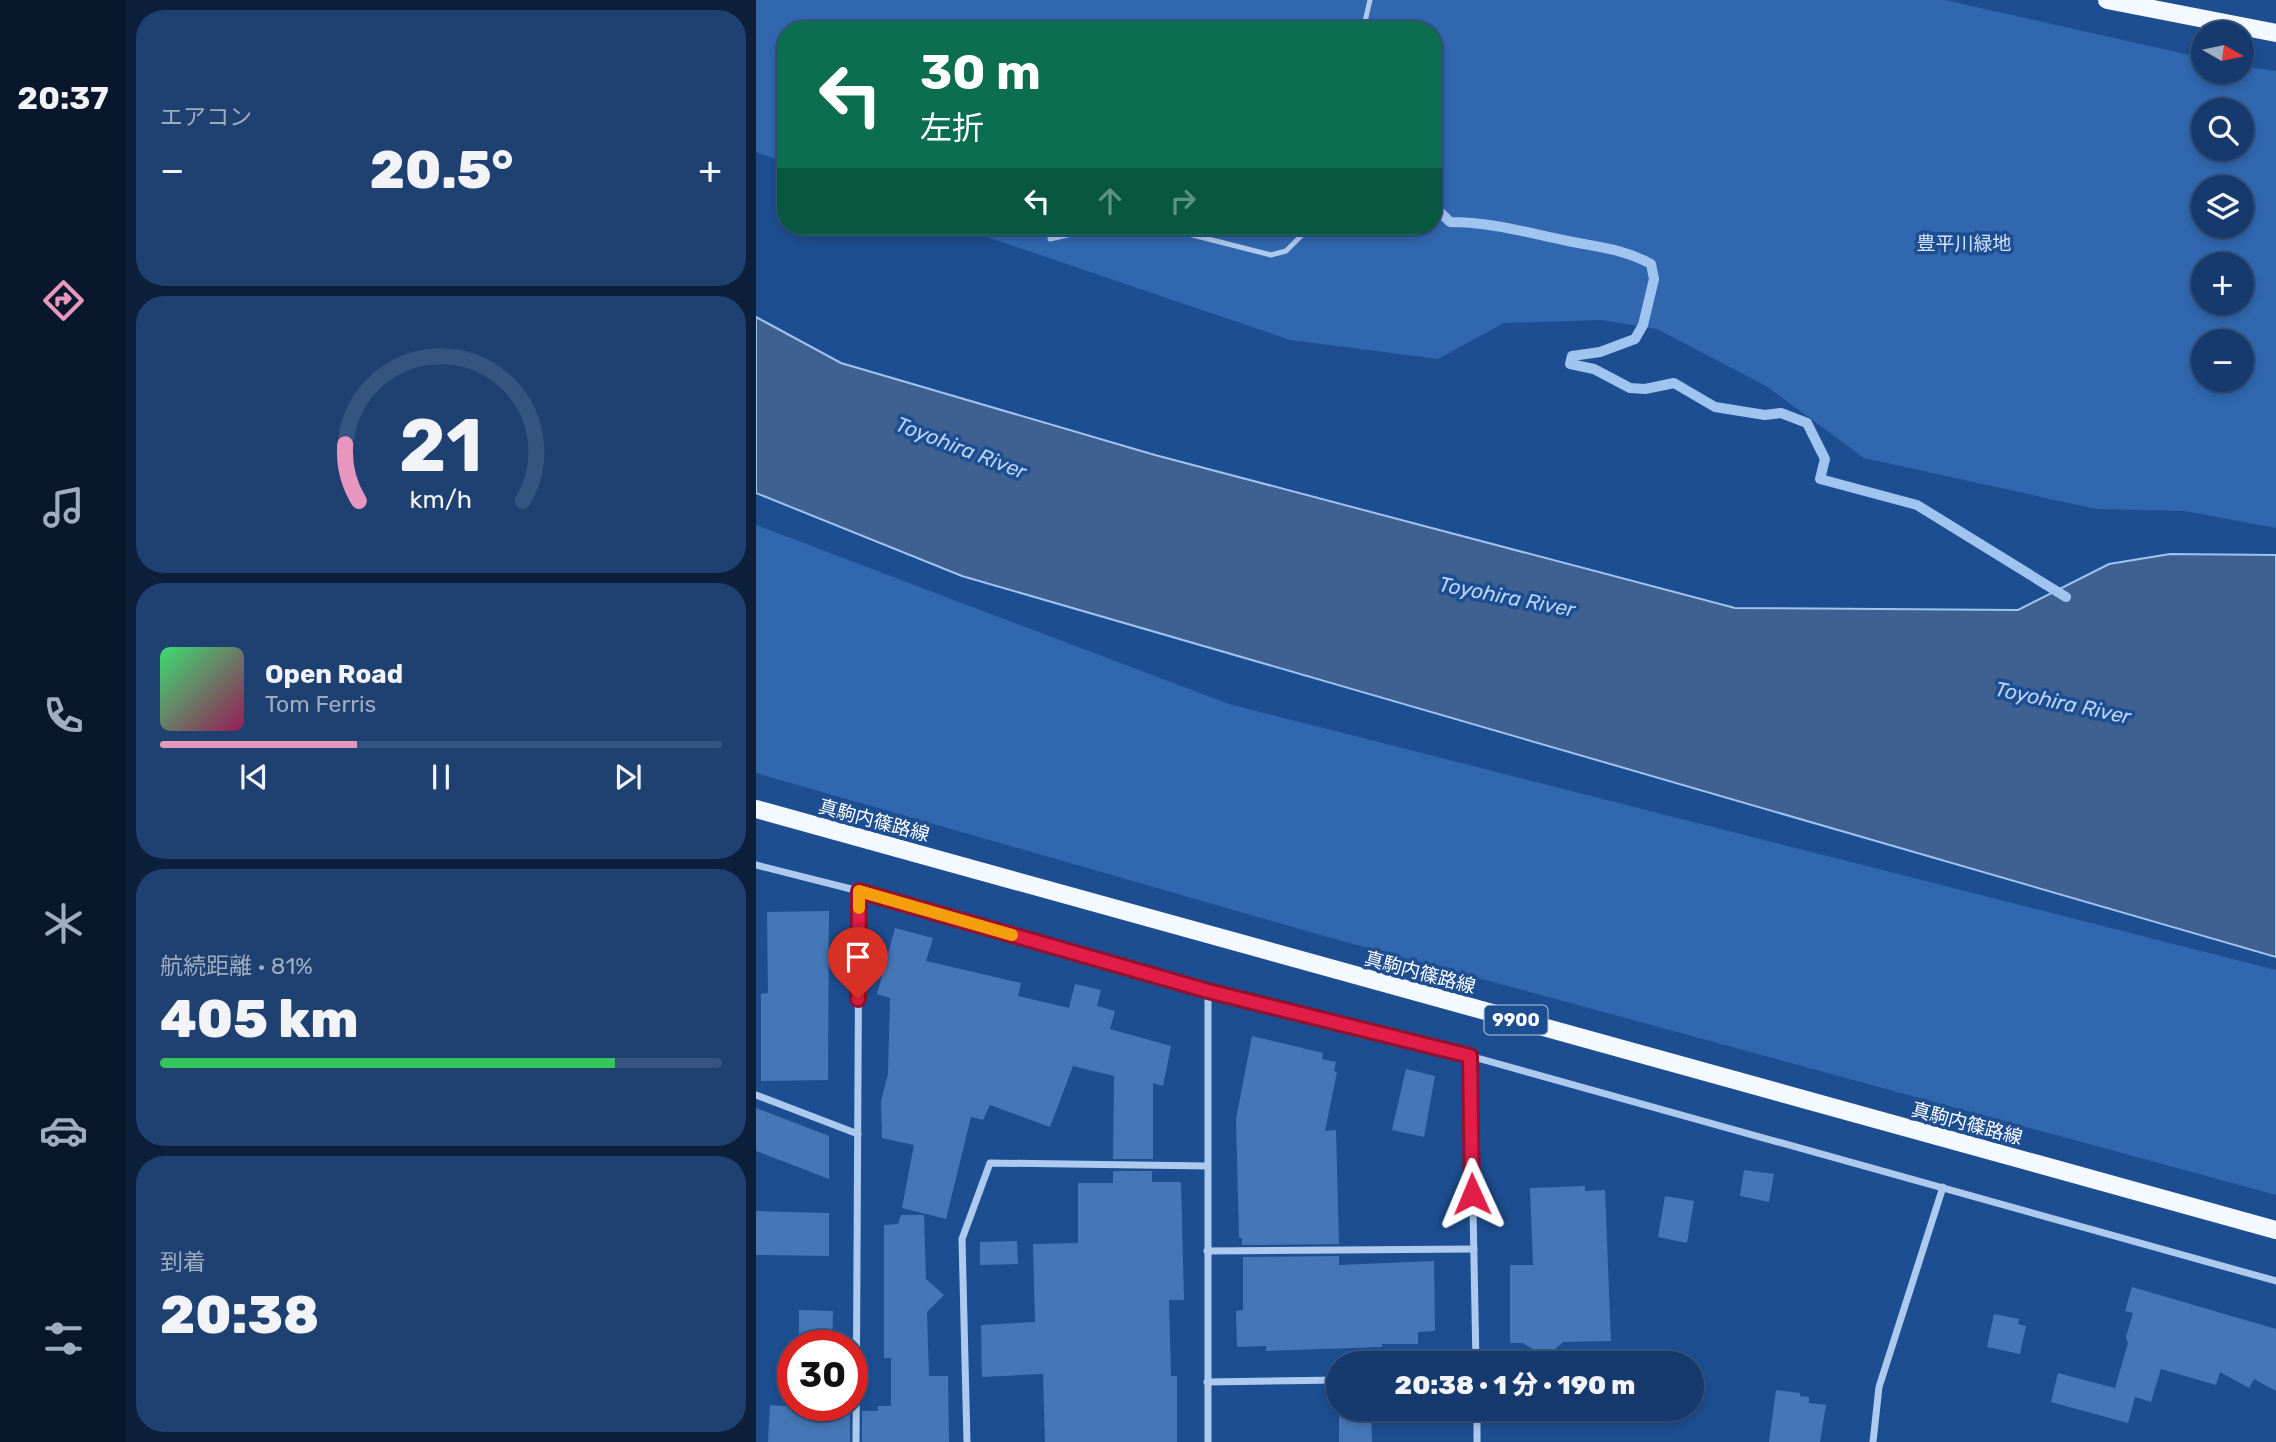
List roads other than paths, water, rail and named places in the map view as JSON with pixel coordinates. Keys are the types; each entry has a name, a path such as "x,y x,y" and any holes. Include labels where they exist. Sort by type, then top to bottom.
{"main road":[{"path":"2107,0 2276,33"},
{"name":"真駒内篠路線","path":"756,809 2276,1230"}],"street":[{"path":"756,865 859,891 1208,991 1470,1056 2276,1281"},
{"path":"856,1442 859,891"},
{"path":"1208,991 1208,1442"},
{"path":"1470,1056 1476,1351"},
{"path":"756,1095 858,1134"},
{"path":"967,1442 962,1239 990,1163 1207,1166"},
{"path":"1873,1442 1879,1387 1943,1187"},
{"path":"1207,1251 1474,1249"},
{"path":"1207,1382 1326,1380"},
{"path":"1477,1421 1477,1442"}],"lane":[{"path":"1365,21 1370,0"},
{"path":"1049,239 1067,235"},
{"path":"1192,235 1271,255 1286,251 1302,235"}],"water":[{"name":"Toyohira River","path":"756,317 841,363 1155,455 1735,608 2018,610 2109,564 2170,554 2276,555 2276,957 962,576 756,493"}],"waterway":[{"path":"1442,214 1450,222 1495,226 1600,247 1631,255 1651,264 1654,279 1643,325 1635,339 1600,352 1572,356 1570,364 1594,369 1630,388 1645,389 1674,383 1715,407 1765,415 1781,413 1807,423 1825,459 1820,479 1917,505 2066,597"}],"park label":[{"name":"豊平川緑地","path":"1964,243"}]}
